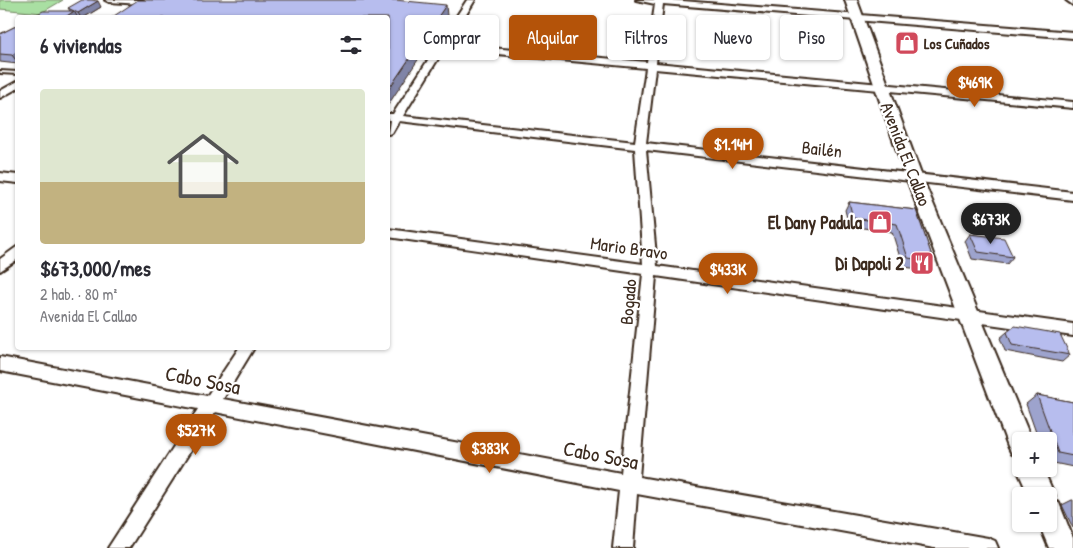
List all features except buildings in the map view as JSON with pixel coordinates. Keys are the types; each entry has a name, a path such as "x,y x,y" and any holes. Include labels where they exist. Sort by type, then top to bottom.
{"street":[{"path":"109,0 143,1"},
{"path":"462,15 471,0"},
{"path":"640,0 1073,35"},
{"name":"Avenida El Callao","path":"851,0 880,86 914,177 1015,432"},
{"path":"1070,0 1073,3"},
{"path":"126,12 143,1"},
{"name":"Bogado","path":"623,548 650,270 640,146 660,1"},
{"path":"499,51 1073,105"},
{"path":"392,117 432,60"},
{"path":"0,95 15,86"},
{"name":"Bailén","path":"392,117 1073,196"},
{"path":"0,177 15,179"},
{"name":"Mario Bravo","path":"390,233 1073,330"},
{"path":"0,266 15,253"},
{"path":"118,548 246,350"},
{"name":"Cabo Sosa","path":"0,364 630,484 988,548"},
{"path":"1057,532 1063,548"}],"lane":[{"path":"0,72 15,73"}],"green space":[{"path":"0,0 63,0 41,13 0,9"}],"place":[{"name":"Los Cuñados","path":"907,43"},
{"name":"El Dany Padula","path":"880,222"},
{"name":"Di Dapoli 2","path":"922,263"}]}
